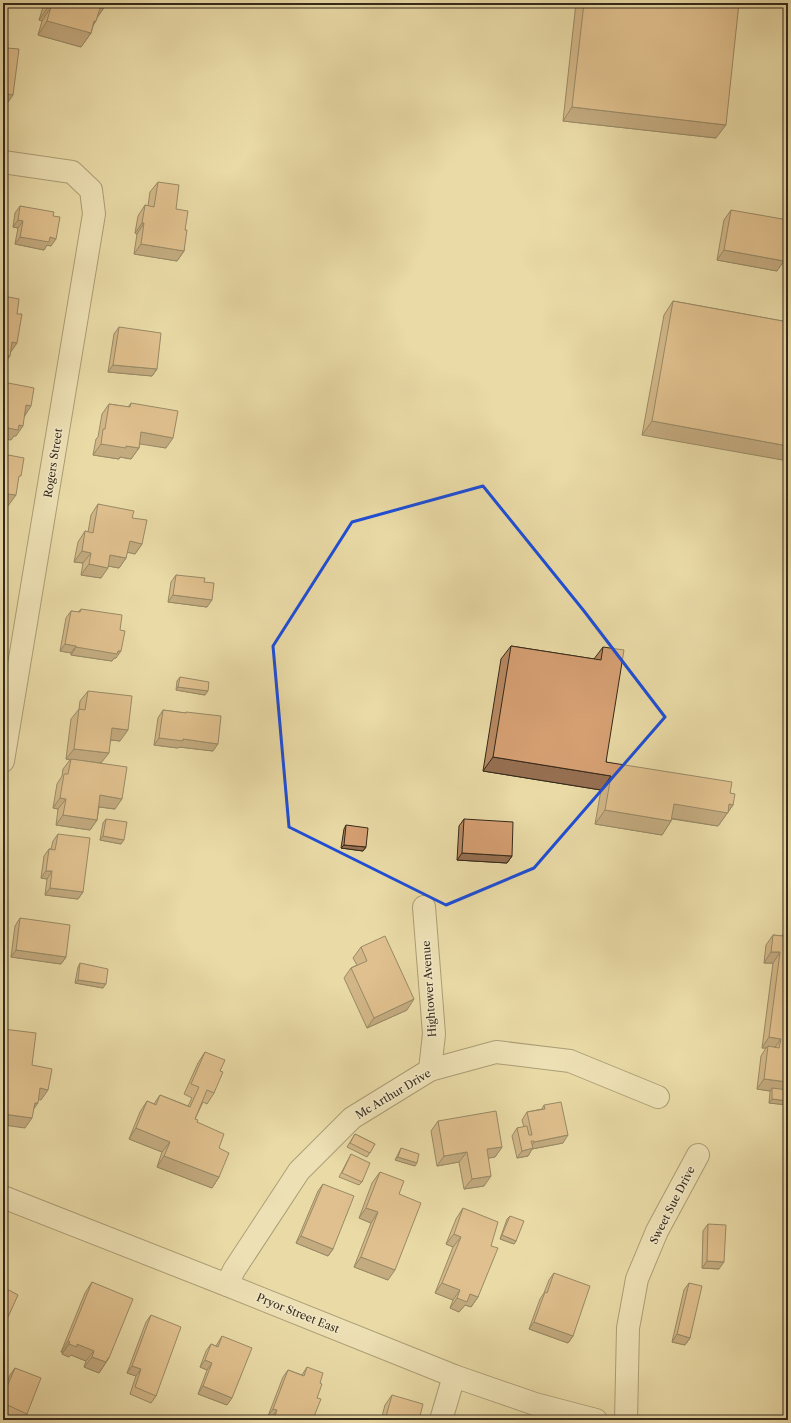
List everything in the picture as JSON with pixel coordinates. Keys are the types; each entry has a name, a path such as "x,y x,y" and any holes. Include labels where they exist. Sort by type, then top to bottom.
{"street":[{"name":"Rogers Street","path":"3,162 72,172 91,190 94,214 3,761"},
{"name":"Hightower Avenue","path":"424,908 434,1034 430,1070"},
{"name":"Mc Arthur Drive","path":"227,1285 234,1270 299,1171 352,1118 430,1070 496,1052 570,1061 658,1097"},
{"name":"Sweet Sue Drive","path":"626,1420 628,1328 638,1279 657,1231 698,1155"},
{"name":"Pryor Street East","path":"3,1197 454,1376 535,1404 596,1420"},
{"path":"441,1420 454,1376"}],"highlighted area":[{"path":"483,486 584,611 665,717 534,868 446,905 289,827 273,646 352,522"}],"building":[{"path":"49,3 105,3 103,9 100,8 96,21 94,21 91,33 47,21 51,7 48,7"},
{"path":"584,3 739,3 726,125 572,107"},
{"path":"3,43 8,44 7,48 19,49 13,95 3,93"},
{"path":"158,182 179,185 176,209 188,211 184,251 141,244 145,205 154,207"},
{"path":"20,206 54,212 53,216 60,217 56,239 50,237 49,242 20,237 23,221 18,220"},
{"path":"731,210 788,220 788,238 784,261 724,250"},
{"path":"3,296 19,299 17,314 22,314 17,343 12,342 10,356 3,355"},
{"path":"673,301 788,322 788,446 652,421"},
{"path":"119,327 161,333 157,369 113,365"},
{"path":"3,382 34,388 31,406 26,405 23,426 19,425 18,430 3,427"},
{"path":"131,403 178,411 173,438 141,432 139,448 126,446 126,448 101,444 109,404 130,407"},
{"path":"3,454 24,458 16,495 7,494 6,497 3,497"},
{"path":"98,504 134,511 132,518 147,520 142,544 130,541 126,558 110,555 108,568 89,564 91,553 82,551 85,531 93,533"},
{"path":"176,575 205,578 204,582 214,583 212,600 173,595"},
{"path":"81,609 122,615 120,630 125,631 121,651 118,651 117,654 65,644 71,611 80,612"},
{"path":"511,646 601,660 603,647 624,650 606,762 732,782 730,793 735,794 733,805 729,804 728,813 674,804 671,821 605,810 611,776 493,757"},
{"path":"180,677 209,682 208,691 178,687"},
{"path":"88,691 132,696 128,730 112,728 109,753 74,749 79,709 85,710"},
{"path":"163,710 221,716 218,744 183,739 183,741 159,738"},
{"path":"71,759 127,767 122,799 100,795 97,820 63,815 66,799 60,798 64,774 68,774"},
{"path":"106,819 127,822 124,840 103,836"},
{"path":"464,819 513,822 512,856 462,853"},
{"path":"346,825 368,828 366,847 344,845"},
{"path":"58,834 90,838 83,892 50,888 52,871 46,871 49,849 55,850"},
{"path":"20,918 70,925 66,957 16,950"},
{"path":"784,933 788,934 788,1082 764,1079 768,1046 779,1048 781,1039 769,1037 780,952 771,952 773,935 783,936"},
{"path":"385,936 414,999 374,1018 351,968 367,961 361,947"},
{"path":"80,963 108,969 106,984 78,980"},
{"path":"3,1029 36,1033 32,1065 52,1069 48,1090 40,1088 38,1103 35,1103 32,1118 3,1114"},
{"path":"205,1052 225,1060 220,1071 223,1072 214,1093 207,1090 195,1119 198,1120 197,1122 224,1134 219,1148 229,1153 219,1177 164,1156 170,1142 136,1128 147,1101 156,1105 160,1095 190,1107 199,1087 191,1084"},
{"path":"772,1088 788,1090 788,1101 772,1099"},
{"path":"561,1102 568,1135 534,1142 531,1141 533,1148 522,1151 517,1128 527,1126 529,1135 532,1135 527,1112 545,1109 544,1105"},
{"path":"496,1111 502,1147 487,1149 491,1176 472,1179 467,1152 444,1156 438,1121"},
{"path":"355,1134 375,1144 370,1153 350,1143"},
{"path":"401,1148 419,1154 417,1163 398,1157"},
{"path":"351,1154 370,1163 362,1182 342,1173"},
{"path":"380,1172 404,1181 399,1194 421,1203 395,1270 361,1257 378,1212 366,1208"},
{"path":"323,1184 354,1196 333,1249 301,1236"},
{"path":"463,1208 498,1222 491,1246 498,1248 478,1297 470,1294 467,1302 457,1298 460,1290 442,1283 461,1237 454,1234"},
{"path":"510,1216 524,1221 516,1241 502,1235"},
{"path":"708,1224 726,1225 724,1262 707,1261"},
{"path":"554,1273 590,1286 573,1336 534,1322"},
{"path":"92,1282 133,1299 106,1362 92,1357 94,1351 77,1344 77,1347 69,1344 70,1342 68,1341"},
{"path":"689,1283 702,1286 690,1338 677,1334"},
{"path":"3,1287 18,1295 3,1328"},
{"path":"151,1315 181,1327 156,1396 135,1387 141,1369 132,1366"},
{"path":"222,1336 252,1348 232,1398 203,1386 212,1363 205,1360 211,1344 218,1347"},
{"path":"307,1367 323,1373 320,1383 322,1384 317,1398 321,1399 313,1419 303,1416 300,1417 299,1420 274,1419 277,1410 273,1409 288,1370 304,1376"},
{"path":"15,1368 41,1378 27,1414 3,1403 3,1396"},
{"path":"392,1395 423,1404 419,1420 385,1420"}]}
